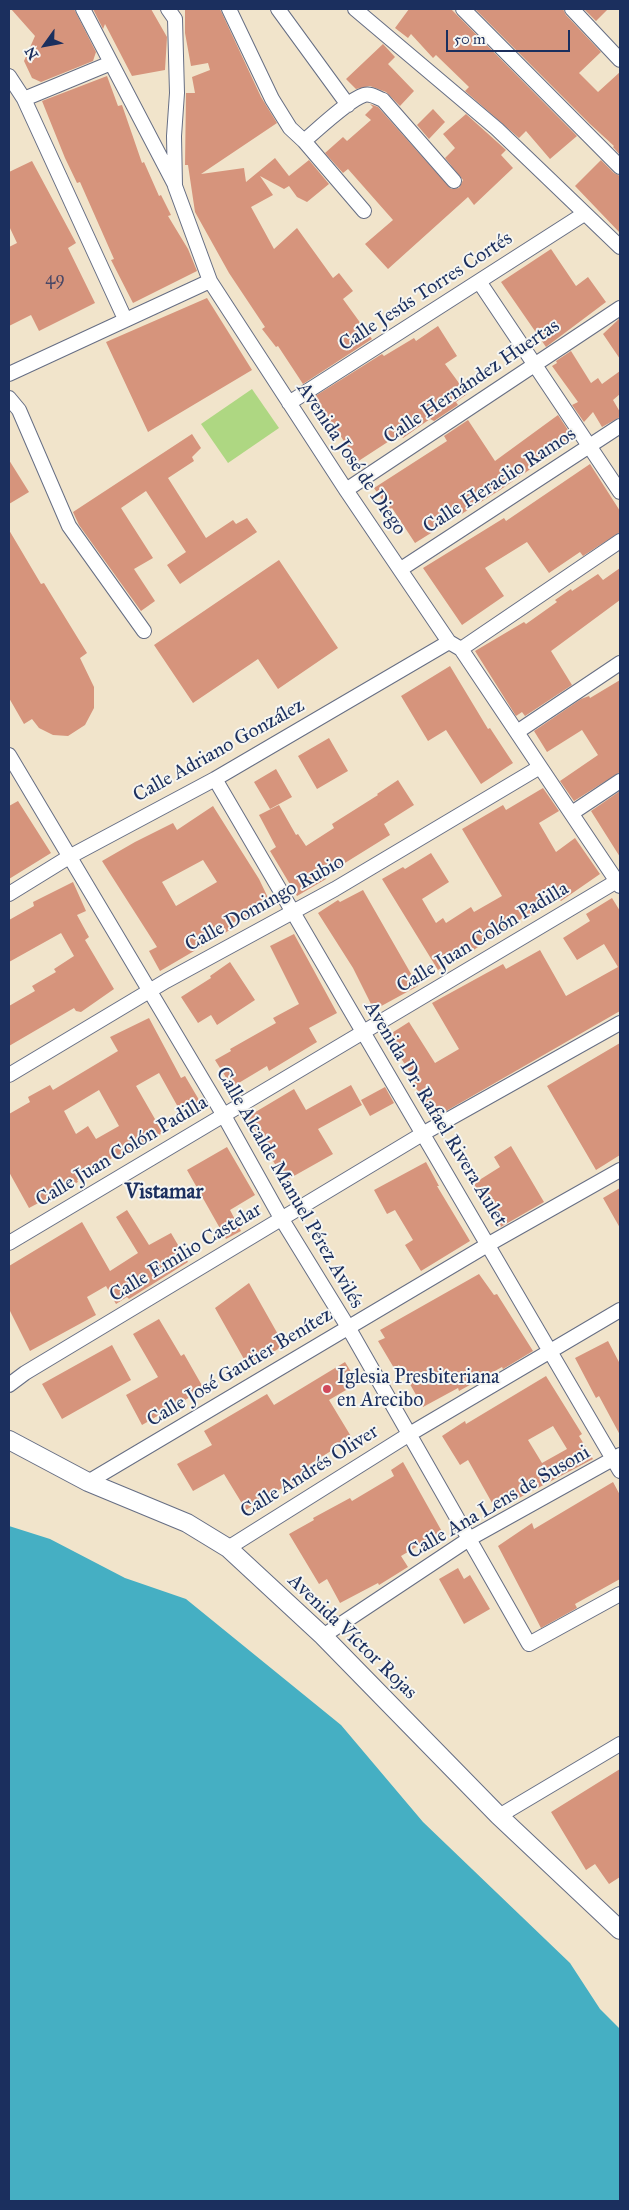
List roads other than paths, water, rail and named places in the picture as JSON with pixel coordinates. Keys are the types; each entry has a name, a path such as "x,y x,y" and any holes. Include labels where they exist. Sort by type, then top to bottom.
{"street":[{"path":"83,9 176,186"},
{"name":"Avenida José de Diego","path":"168,9 175,19 177,93 174,136 176,186 210,281 346,490 517,732 618,884"},
{"path":"228,9 272,99 290,128 304,141 364,211"},
{"path":"278,9 348,104"},
{"path":"355,9 497,129 620,247"},
{"path":"463,9 620,167"},
{"path":"572,9 620,60"},
{"path":"24,98 111,63"},
{"path":"9,76 24,98 125,319"},
{"path":"304,141 348,104 364,95 372,95 383,100 454,182"},
{"name":"Calle Jesús Torres Cortés","path":"289,403 480,283 584,214"},
{"path":"9,374 210,281"},
{"path":"480,283 620,492"},
{"name":"Calle Hernández Huertas","path":"346,490 620,308"},
{"path":"9,398 19,410 69,526 144,631"},
{"name":"Calle Heraclio Ramos","path":"401,569 620,426"},
{"name":"Calle Adriano González","path":"9,894 69,856 215,779 455,646 620,541"},
{"path":"517,732 620,663"},
{"name":"Calle Alcalde Manuel Pérez Avilés","path":"9,755 224,1114 281,1218 348,1327 529,1644 620,1594"},
{"name":"Calle Domingo Rubio","path":"9,1075 149,991 294,912 540,767"},
{"name":"Avenida Dr. Rafael Rivera Aulet","path":"215,779 550,1351 618,1462"},
{"path":"572,813 620,781"},
{"name":"Calle Juan Colón Padilla","path":"9,1243 224,1114 618,884"},
{"name":"Calle Emilio Castelar","path":"9,1385 25,1373 424,1133 620,1023"},
{"name":"Calle José Gautier Benítez","path":"88,1482 489,1244 620,1170"},
{"name":"Calle Andrés Oliver","path":"228,1548 408,1435 620,1310"},
{"name":"Avenida Víctor Rojas","path":"9,1440 88,1482 187,1523 228,1548 323,1636 499,1816 620,1930"},
{"name":"Calle Ana Lens de Susoni","path":"323,1636 468,1539 618,1462"},
{"path":"499,1816 620,1744"}],"water":[{"path":"9,1526 50,1539 125,1578 186,1599 341,1725 423,1822 570,1963 600,2009 620,2029 620,2201 9,2201"}],"place":[{"name":"Iglesia Presbiteriana en Arecibo","path":"327,1389"}],"district":[{"name":"Vistamar","path":"164,1193"}]}
